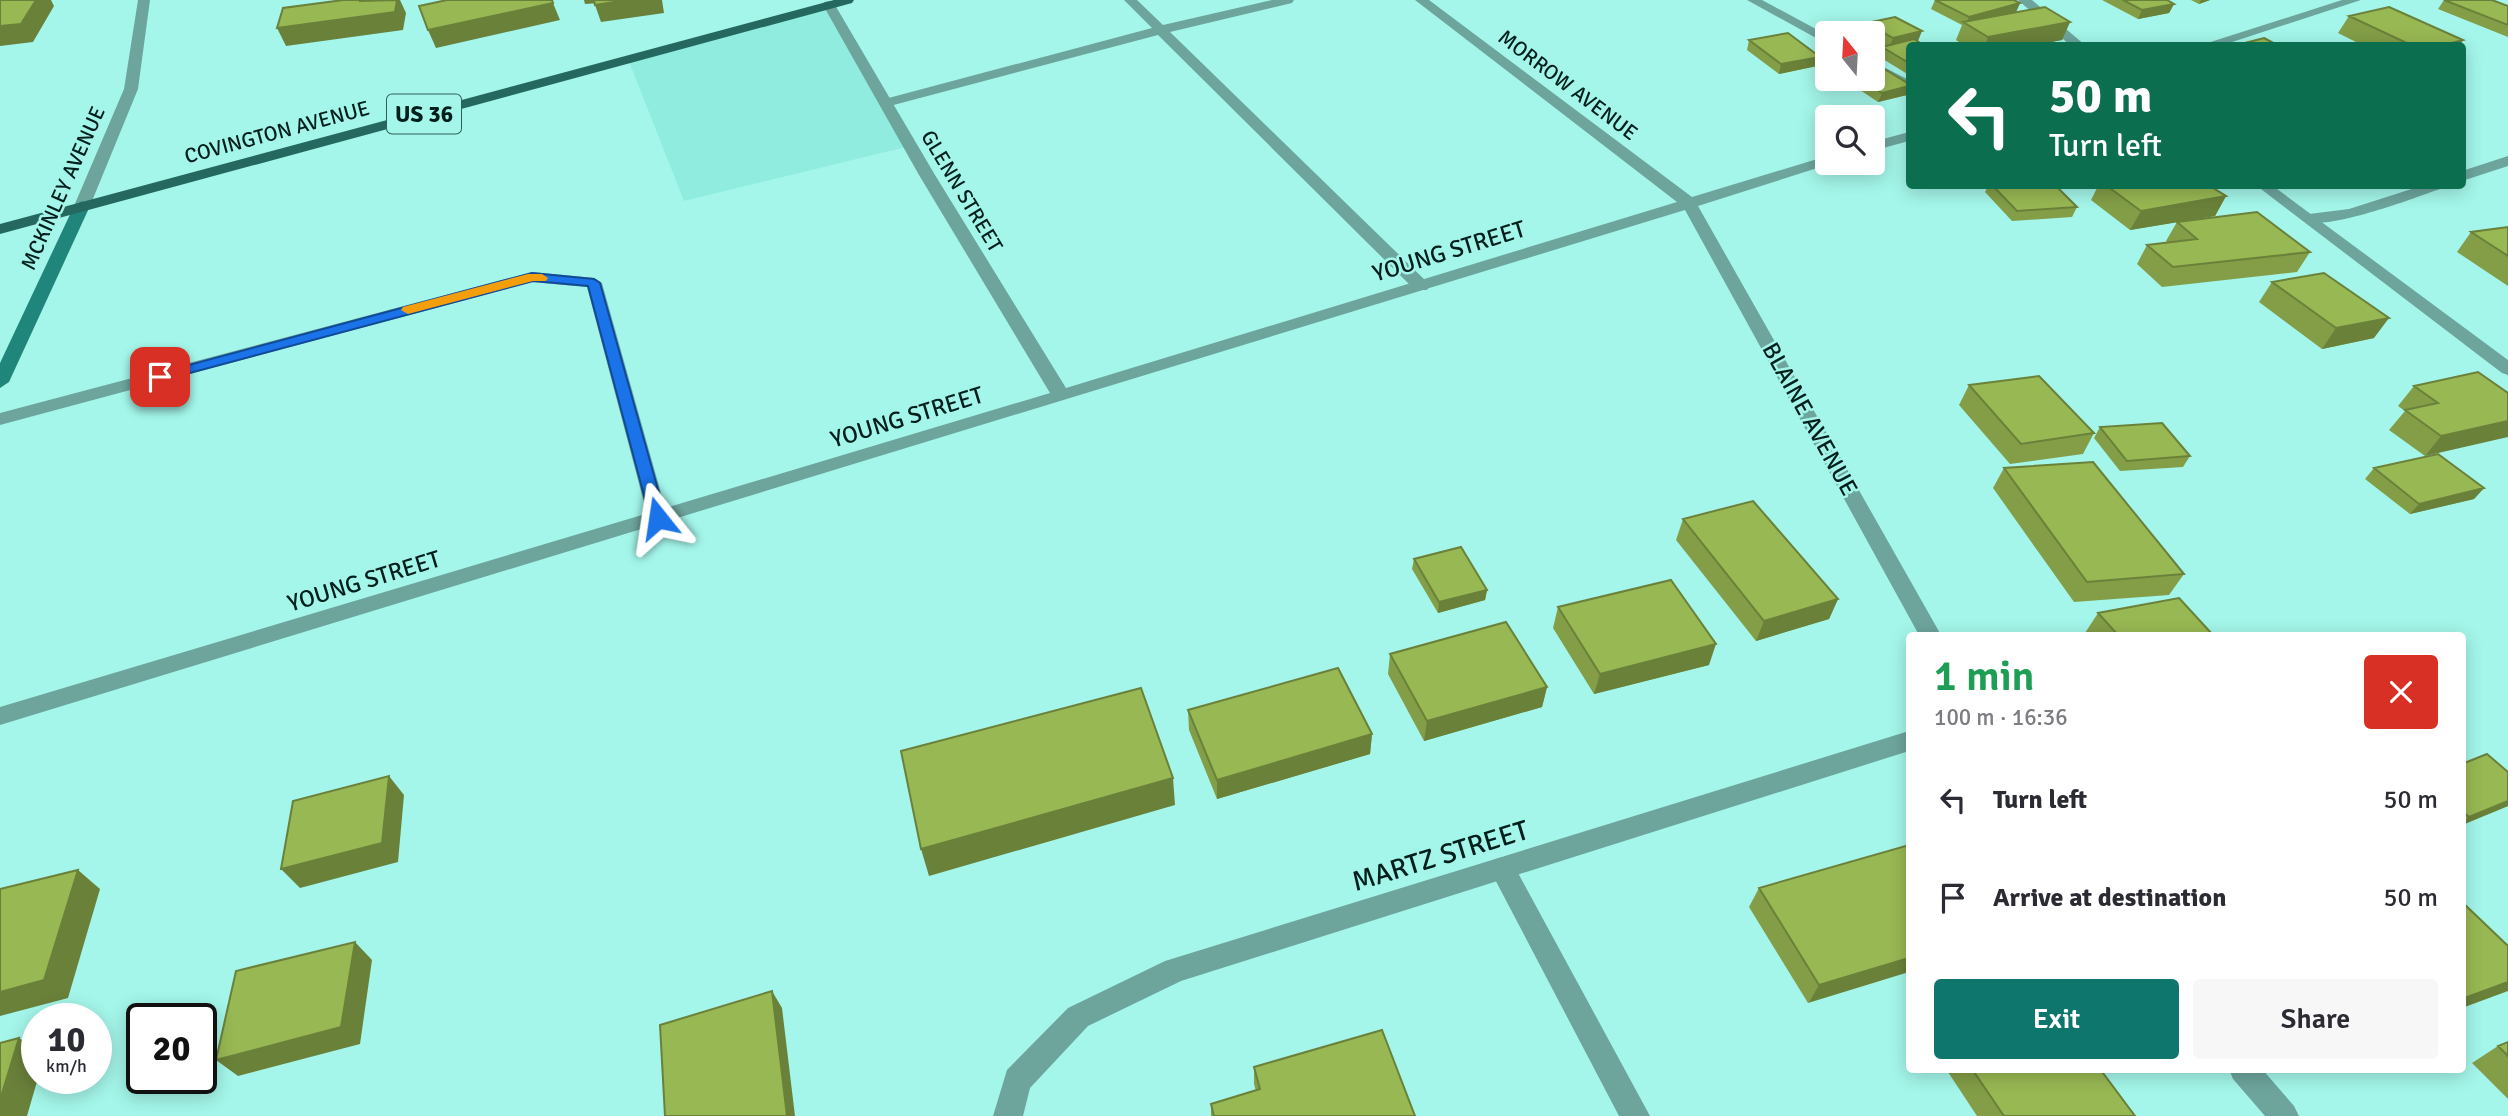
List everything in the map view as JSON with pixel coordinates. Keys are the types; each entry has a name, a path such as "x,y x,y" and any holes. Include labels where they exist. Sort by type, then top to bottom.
{"main road":[{"name":"COVINGTON AVENUE","path":"0,229 848,0"}],"street":[{"name":"MCKINLEY AVENUE","path":"0,382 82,206 131,89 144,0"},
{"path":"1130,0 1420,286"},
{"path":"886,103 1161,30 1288,0"},
{"name":"MORROW AVENUE","path":"1421,0 1689,203"},
{"path":"1753,0 1815,34"},
{"path":"2024,0 2075,42"},
{"path":"2217,42 2355,0"},
{"name":"GLENN STREET","path":"830,5 1061,396"},
{"path":"1885,72 1906,84"},
{"path":"1885,143 1906,137"},
{"path":"2466,175 2508,161"},
{"name":"YOUNG STREET","path":"0,716 1061,396 1815,165"},
{"path":"2268,189 2508,369"},
{"path":"2309,219 2351,213 2426,189"},
{"name":"BLAINE AVENUE","path":"1689,203 1928,632"},
{"path":"0,419 532,277 594,283 658,518"},
{"name":"MARTZ STREET","path":"1008,1116 1017,1080 1078,1017 1175,970 1906,742"},
{"path":"1502,868 1635,1116"},
{"path":"2246,1073 2284,1116"}],"shaded area":[{"path":"829,5 910,146 684,201 628,59"}],"building":[{"path":"0,0 36,0 21,24 0,26"},
{"path":"343,0 397,0 395,12 277,28 283,8"},
{"path":"447,0 552,0 553,3 428,30 419,6"},
{"path":"594,0 627,0 595,5"},
{"path":"1935,0 2014,0 2020,3 1969,17"},
{"path":"2123,0 2167,0 2174,4 2142,10"},
{"path":"2444,0 2492,0 2508,6 2508,25"},
{"path":"2045,7 2070,22 1988,37 1963,22"},
{"path":"2389,7 2463,40 2404,42 2349,16"},
{"path":"1895,17 1922,31 1893,38 1885,33 1885,21 1876,21"},
{"path":"1788,33 1815,53 1815,58 1781,64 1749,40"},
{"path":"2264,38 2272,42 2248,42"},
{"path":"1914,39 1919,42 1906,42 1906,61 1885,46"},
{"path":"1885,70 1906,82 1906,87 1882,93 1879,91 1885,91"},
{"path":"1996,189 2059,189 2077,207 2017,211"},
{"path":"2111,189 2215,189 2226,196 2141,211"},
{"path":"2257,212 2310,252 2173,267 2147,245 2197,239 2177,222"},
{"path":"2508,227 2508,256 2471,232"},
{"path":"2324,273 2389,318 2336,328 2272,282"},
{"path":"2478,372 2508,393 2508,421 2441,436 2405,410 2438,403 2414,386"},
{"path":"2039,376 2094,433 2021,444 1969,385"},
{"path":"2162,423 2190,456 2127,461 2100,427"},
{"path":"2438,454 2484,488 2419,504 2374,468"},
{"path":"2093,462 2184,574 2087,582 2004,468"},
{"path":"1753,501 1838,599 1764,621 1683,519"},
{"path":"1461,547 1487,590 1439,602 1414,559"},
{"path":"1671,580 1716,644 1600,674 1558,607"},
{"path":"2179,598 2210,632 2115,632 2098,613"},
{"path":"1506,622 1547,687 1427,721 1390,654"},
{"path":"1338,668 1372,734 1217,780 1188,710"},
{"path":"1141,688 1173,778 921,849 901,751"},
{"path":"2487,754 2508,772 2508,801 2469,817 2466,814 2466,762"},
{"path":"389,776 382,843 281,869 293,801"},
{"path":"1906,846 1906,959 1819,985 1759,888"},
{"path":"78,870 44,980 0,992 0,889"},
{"path":"2466,906 2508,946 2508,982 2466,998"},
{"path":"355,942 341,1027 217,1060 236,971"},
{"path":"772,991 787,1116 665,1116 660,1025"},
{"path":"1382,1030 1415,1116 1214,1116 1211,1104 1260,1089 1254,1067"},
{"path":"19,1038 0,1100 0,1043"},
{"path":"2508,1042 2508,1056 2498,1046"},
{"path":"1975,1073 2103,1073 2135,1116 2004,1116"}],"slow traffic":[{"path":"408,310 532,277 542,278"}],"route":[{"path":"160,377 532,277 594,283 658,518"}]}
